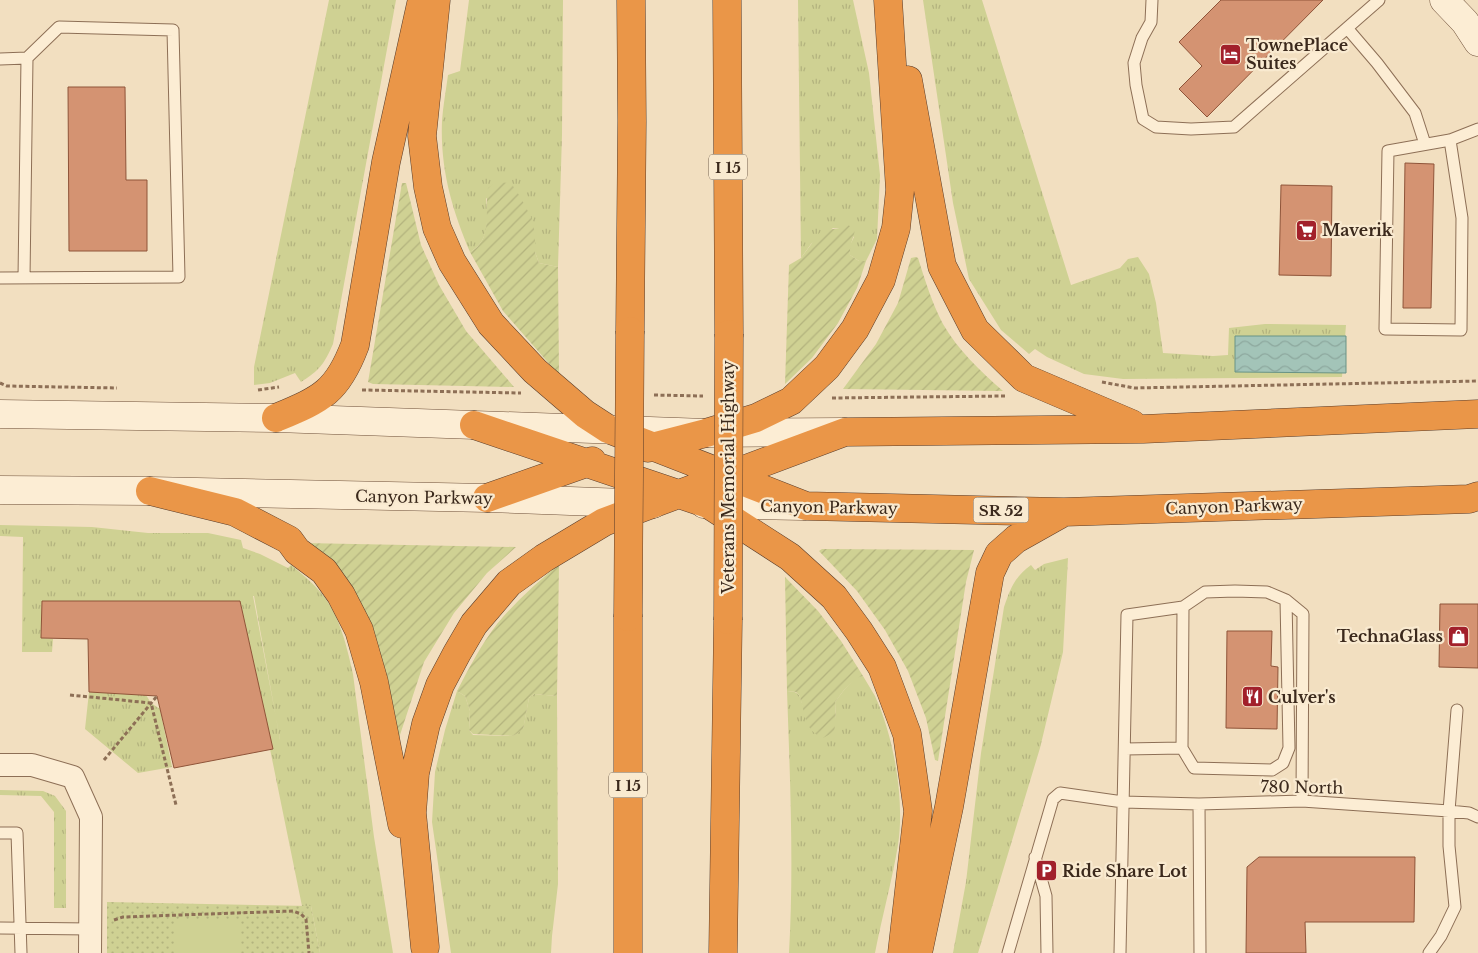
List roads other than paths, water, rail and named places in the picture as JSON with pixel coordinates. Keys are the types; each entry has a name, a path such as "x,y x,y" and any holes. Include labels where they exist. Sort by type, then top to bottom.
{"highway":[{"path":"276,418 306,405 325,394 338,380 348,364 355,345 386,162 422,0"},
{"path":"436,0 422,136 428,186 438,228 452,262 491,324 535,371 585,414 610,430 806,506"},
{"name":"I 15","path":"628,953 631,0"},
{"name":"Veterans Memorial Highway","path":"723,953 728,620 727,0"},
{"path":"487,498 586,463 706,433 756,418 790,401 826,367 850,337 881,280 896,228 900,190 888,0"},
{"path":"894,0 942,266 975,330 1024,378 1143,429"},
{"path":"426,950 412,813 415,773 426,724 440,685 456,653 474,624 509,583 544,558 604,522 845,432 1143,429 1478,414"},
{"path":"474,425 708,504 790,557 834,597 882,667 907,734 918,812 902,953"},
{"path":"150,491 235,512 289,540 297,551 324,571 341,595 359,630 374,682 426,950"},
{"name":"Canyon Parkway","path":"806,506 1064,512 1469,499 1478,496"},
{"path":"918,953 949,807 990,572 999,554 1016,539 1064,512"}],"main road":[{"path":"1444,0 1465,22 1478,42"},
{"path":"0,414 276,418 706,433 845,432"},
{"name":"Canyon Parkway","path":"0,490 150,491 487,498 652,504 806,506"}],"street":[{"path":"0,765 32,765 73,777 91,817 90,953"}],"lane":[{"path":"1152,0 1152,22 1142,38 1134,63 1136,85 1143,119 1156,126 1191,130 1234,127 1379,0"},
{"path":"0,59 27,58 59,27 173,30 179,277 0,278"},
{"path":"1346,28 1378,63 1415,113 1424,144"},
{"path":"24,278 27,58"},
{"path":"1450,140 1462,218 1461,330 1385,329 1388,151 1450,140 1478,129"},
{"path":"1120,953 1128,615 1183,607 1205,592 1235,591 1267,592 1286,600 1303,614 1302,801"},
{"path":"1183,607 1182,748 1194,768 1272,770 1283,763 1289,748 1286,600"},
{"path":"1429,953 1441,936 1455,908 1449,846 1449,811 1457,710"},
{"path":"1124,749 1182,748"},
{"name":"780 North","path":"1008,953 1052,799 1060,793 1123,802 1199,804 1302,801 1449,811 1468,813 1478,817"},
{"path":"1199,804 1200,953"},
{"path":"0,833 17,833 21,953"},
{"path":"1036,857 1046,896 1047,953"},
{"path":"0,928 90,929"}],"water":[{"path":"1235,336 1346,336 1346,373 1235,372"}],"place":[{"name":"TownePlace Suites","path":"1230,54"},
{"name":"Maverik","path":"1306,230"},
{"name":"TechnaGlass","path":"1459,636"},
{"name":"Culver's","path":"1252,697"},
{"name":"Ride Share Lot","path":"1046,871"}]}
